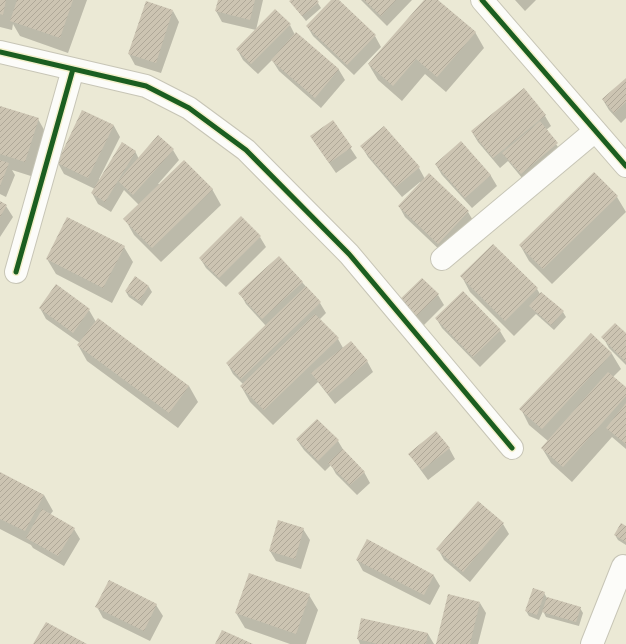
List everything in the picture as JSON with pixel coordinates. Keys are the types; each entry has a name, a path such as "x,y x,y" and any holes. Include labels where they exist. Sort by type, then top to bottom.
{"street":[{"path":"482,0 626,166"},
{"path":"0,52 146,86 189,108 246,150 350,254 512,448"},
{"path":"16,272 73,69"},
{"path":"442,259 595,131"},
{"path":"592,644 623,566"}],"building":[{"path":"0,0 6,0 3,15 0,14"},
{"path":"17,0 73,0 60,38 10,21"},
{"path":"218,0 255,0 250,20 215,11"},
{"path":"317,0 319,2 302,16 289,1"},
{"path":"331,0 339,0 376,35 347,65 306,26"},
{"path":"364,0 396,0 381,16"},
{"path":"424,0 438,0 476,32 437,77 416,59 393,86 368,64"},
{"path":"146,1 173,10 156,63 128,54"},
{"path":"275,9 291,24 251,64 236,49"},
{"path":"296,32 339,69 315,98 271,60"},
{"path":"626,78 626,102 614,113 602,99"},
{"path":"524,88 546,115 493,158 471,131"},
{"path":"0,106 39,118 25,162 0,154"},
{"path":"82,110 114,125 88,178 57,163"},
{"path":"333,120 352,147 329,163 310,136"},
{"path":"540,121 558,143 521,174 502,153"},
{"path":"384,126 420,167 396,187 360,146"},
{"path":"158,135 174,149 133,195 118,181"},
{"path":"461,141 491,175 465,198 435,164"},
{"path":"122,142 136,151 105,202 91,193"},
{"path":"0,160 9,163 0,186"},
{"path":"184,160 213,189 152,248 123,219"},
{"path":"594,172 618,196 543,269 519,245"},
{"path":"429,173 469,211 438,244 398,206"},
{"path":"0,201 7,205 0,217"},
{"path":"241,216 261,236 219,278 199,258"},
{"path":"67,217 125,246 103,288 46,259"},
{"path":"493,244 538,288 505,321 460,276"},
{"path":"279,256 303,282 262,319 238,293"},
{"path":"135,276 149,286 139,301 125,291"},
{"path":"422,278 439,294 411,321 395,304"},
{"path":"56,284 90,309 73,333 39,308"},
{"path":"306,286 321,302 241,379 226,363"},
{"path":"463,291 501,330 473,357 435,318"},
{"path":"541,292 564,311 551,325 529,306"},
{"path":"315,314 339,338 264,410 240,386"},
{"path":"98,318 189,386 169,413 77,345"},
{"path":"615,323 626,333 626,362 601,337"},
{"path":"591,333 612,353 542,429 519,409"},
{"path":"351,341 368,361 328,394 311,373"},
{"path":"608,372 626,387 626,396 563,467 541,448"},
{"path":"626,403 626,444 606,428"},
{"path":"317,419 339,440 318,461 296,439"},
{"path":"436,431 450,448 422,470 408,454"},
{"path":"343,449 365,472 350,485 328,463"},
{"path":"0,472 44,495 25,531 0,519"},
{"path":"478,501 504,523 463,572 436,549"},
{"path":"42,509 75,528 58,556 26,538"},
{"path":"278,520 304,528 295,559 269,551"},
{"path":"621,523 626,526 626,542 614,535"},
{"path":"367,539 434,575 424,595 356,560"},
{"path":"249,573 310,594 296,634 235,613"},
{"path":"109,580 157,604 144,631 95,607"},
{"path":"533,588 545,592 537,615 525,611"},
{"path":"448,594 480,602 470,644 436,644"},
{"path":"547,597 581,607 576,622 542,612"},
{"path":"361,618 428,633 426,644 378,644 357,639"},
{"path":"46,622 87,644 33,644"},
{"path":"222,630 253,644 215,644"}],"cycle path":[{"path":"482,0 626,166"},
{"path":"0,52 146,86 189,108 246,150 349,254 512,448"},
{"path":"16,272 73,69"}]}
